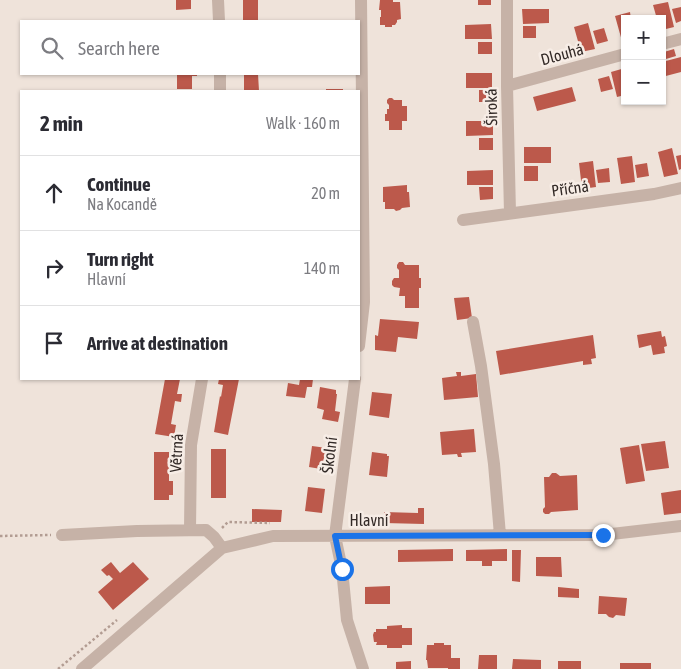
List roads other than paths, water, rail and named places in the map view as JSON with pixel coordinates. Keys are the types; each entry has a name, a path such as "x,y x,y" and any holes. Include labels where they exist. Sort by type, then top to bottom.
{"street":[{"path":"218,0 219,20"},
{"path":"360,337 364,302 361,0"},
{"name":"Široká","path":"507,0 510,213"},
{"path":"666,43 681,39"},
{"name":"Dlouhá","path":"507,86 621,55"},
{"path":"220,75 220,90"},
{"name":"Příčná","path":"463,220 654,194 681,188"},
{"path":"473,322 494,464 500,535"},
{"name":"Větrná","path":"190,530 191,445 202,380"},
{"name":"Školní","path":"355,380 335,536 342,569 347,620 363,669"},
{"name":"Hlavní","path":"82,669 222,548 273,536 603,535 681,526"},
{"path":"62,535 206,530 214,536 222,548"}]}
